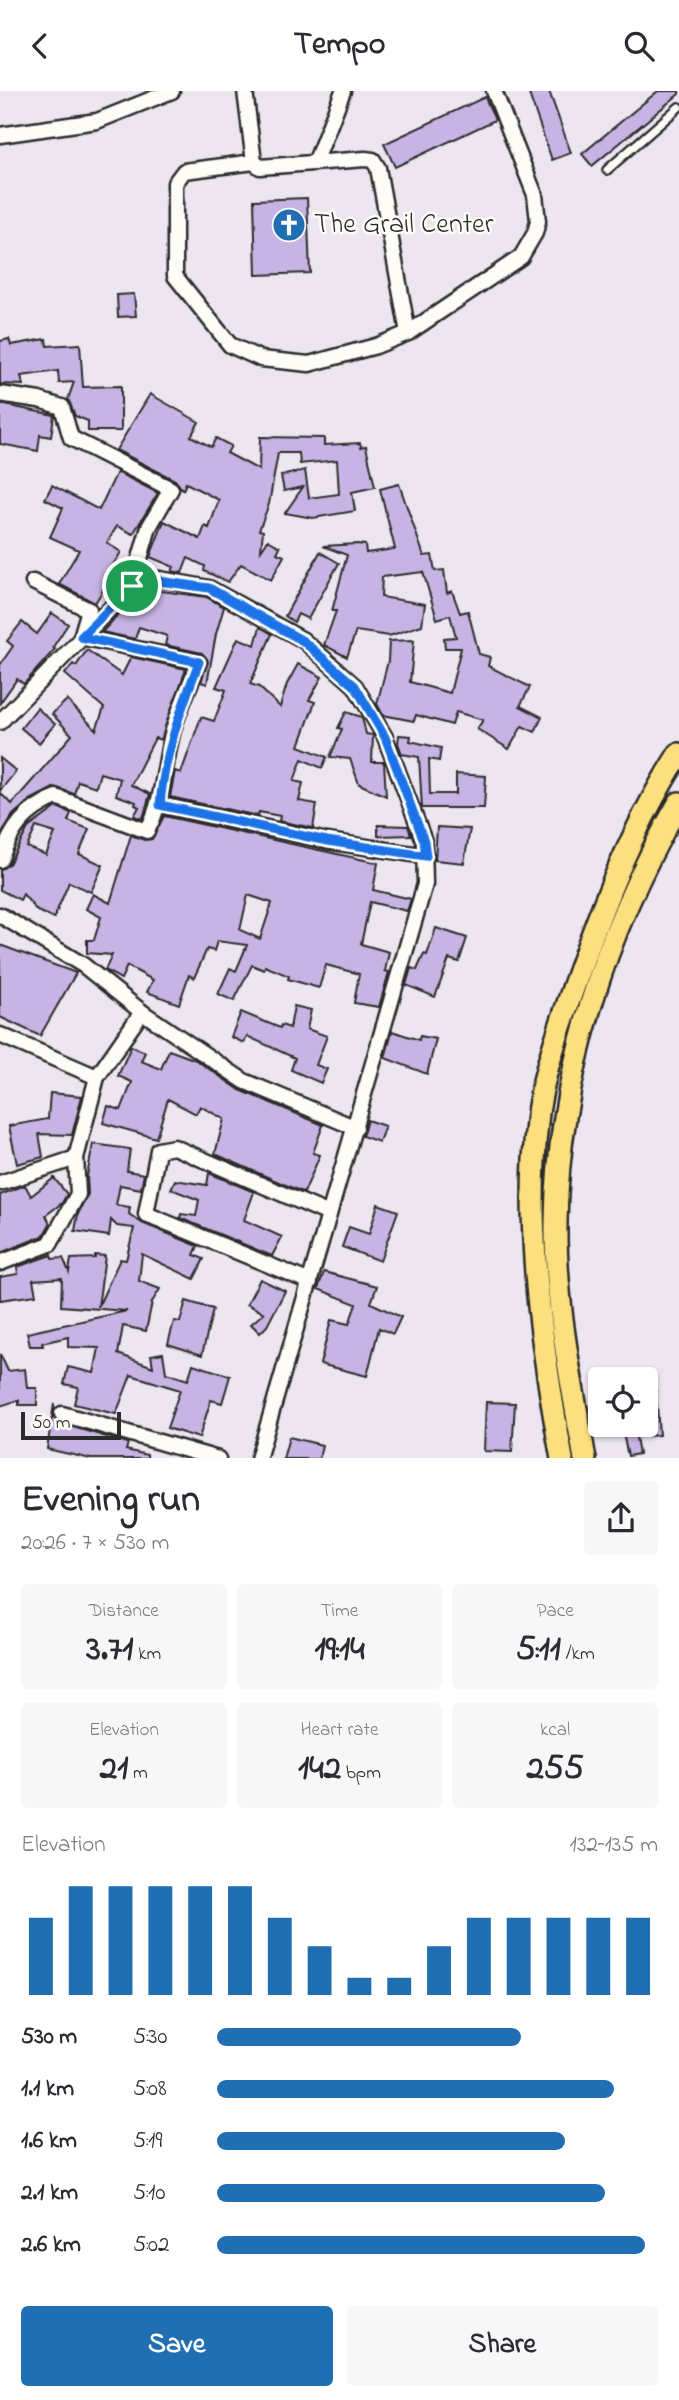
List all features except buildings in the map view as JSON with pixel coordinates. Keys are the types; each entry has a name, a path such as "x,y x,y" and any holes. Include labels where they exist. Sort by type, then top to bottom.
{"main road":[{"path":"562,1458 552,1406 538,1281 533,1176 537,1119 552,1049 590,937 661,782 679,754"},
{"path":"585,1458 562,1316 556,1224 559,1149 571,1081 593,1001 621,924 679,803"}],"street":[{"path":"0,135 97,121 172,91"},
{"path":"245,91 254,162 260,167 365,159 373,160 379,168 408,333"},
{"path":"315,163 343,91"},
{"path":"254,162 184,171 175,183 175,276 230,345 261,359 309,364 376,346 408,333 521,257 535,233 539,208 494,91"},
{"path":"0,394 39,400 62,407 71,438 170,489 149,527 132,586"},
{"path":"1,718 132,586 145,579 160,579 209,588 303,641 355,686 385,737 424,841 425,884 258,1458"},
{"path":"33,582 89,610 81,637"},
{"path":"0,860 19,821 35,807 56,797 147,831 160,805 162,776 174,728 199,662 81,637"},
{"path":"160,805 327,841 426,856"},
{"path":"0,915 83,965 142,1013 244,1081 356,1128"},
{"path":"0,1263 50,1244 78,1194 76,1158 97,1077 142,1013"},
{"path":"0,1035 97,1077"},
{"path":"310,1282 146,1214 158,1150 174,1147 330,1214"},
{"path":"0,1182 76,1158"},
{"path":"61,1414 218,1458"}],"lane":[{"path":"607,170 679,107"}],"place":[{"name":"The Grail Center","path":"289,225"}],"route":[{"path":"145,579 160,579 209,588 271,620 303,641 355,686 385,737 424,841 426,856 327,841 160,805 162,776 174,728 199,662 81,637 132,586 145,579"}]}
